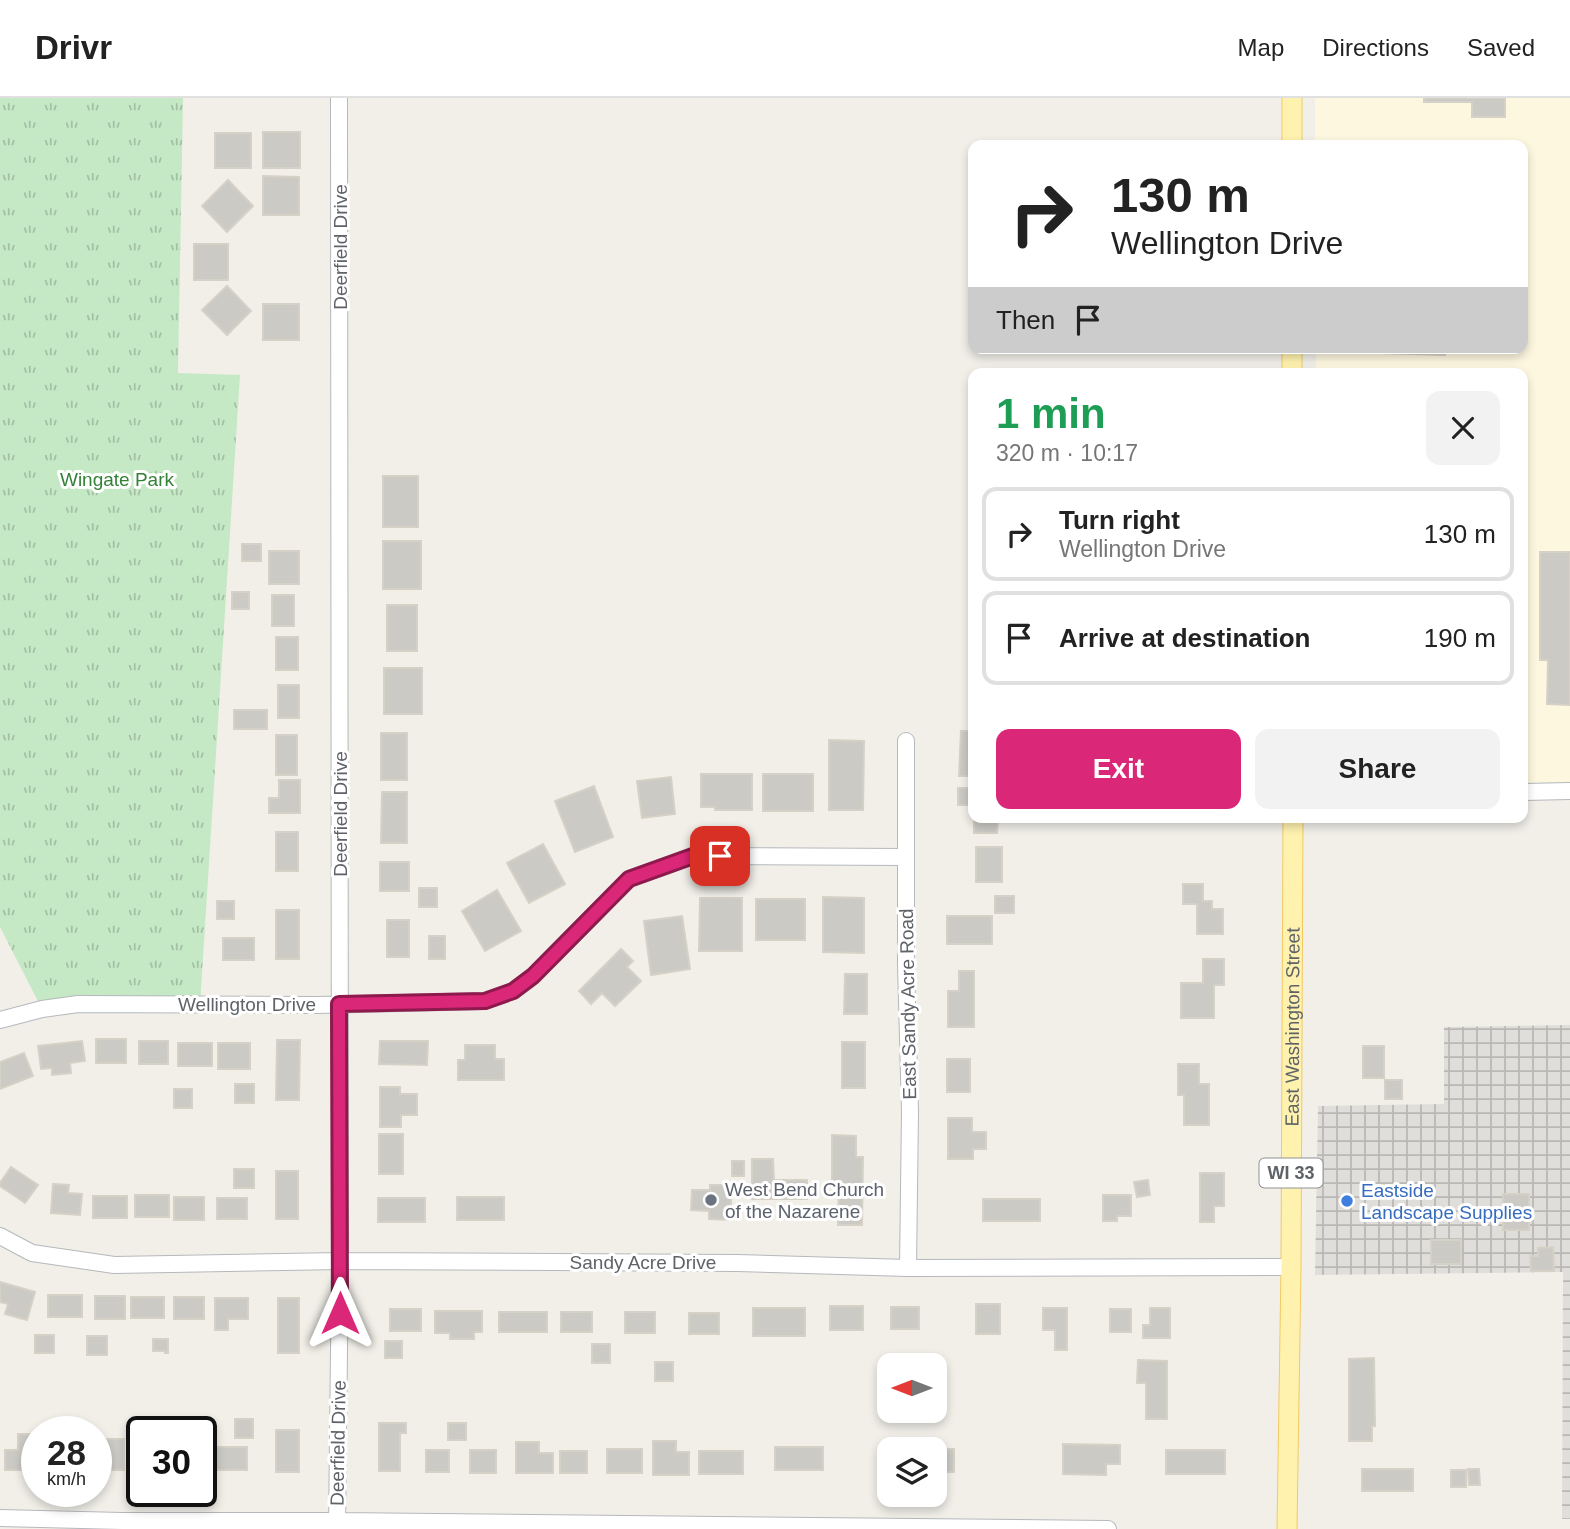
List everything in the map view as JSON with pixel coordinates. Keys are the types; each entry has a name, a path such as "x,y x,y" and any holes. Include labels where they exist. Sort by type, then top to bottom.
{"main road":[{"path":"1292,98 1292,140"},
{"name":"East Washington Street","path":"1287,1529 1293,823"}],"street":[{"name":"Deerfield Drive","path":"337,1525 340,1261 340,98"},
{"name":"East Sandy Acre Road","path":"906,740 906,964 910,1112 908,1268"},
{"path":"1528,792 1570,791"},
{"name":"Wellington Drive","path":"0,1020 42,1009 78,1004 485,1001 513,991 533,976 629,879 693,856 906,857"},
{"name":"Sandy Acre Drive","path":"0,1236 32,1253 114,1265 340,1261 723,1263 908,1268 1291,1267"},
{"path":"0,1518 122,1525 1108,1529"}],"shaded area":[{"path":"1315,98 1570,98 1570,782 1528,783 1528,368 1316,368 1316,354 1528,354 1528,140 1315,140"},
{"path":"1570,1025 1570,1519 1562,1519 1563,1272 1315,1275 1318,1106 1444,1104 1444,1027"}],"green space":[{"name":"Wingate Park","path":"0,98 183,98 178,373 240,375 200,1005 42,1009 0,927"}],"building":[{"path":"1424,98 1505,98 1505,117 1472,117 1472,102 1424,102"},
{"path":"263,132 300,132 300,168 263,168"},
{"path":"215,133 251,133 251,168 215,168"},
{"path":"263,176 299,177 299,215 263,215"},
{"path":"228,180 253,206 227,232 202,206"},
{"path":"194,244 228,244 228,280 194,280"},
{"path":"227,286 251,311 227,335 202,310"},
{"path":"263,304 299,304 299,340 263,340"},
{"path":"383,476 418,476 418,527 383,527"},
{"path":"383,541 421,541 421,589 383,589"},
{"path":"242,544 261,544 261,561 242,561"},
{"path":"269,551 299,551 299,584 269,584"},
{"path":"1540,552 1570,552 1570,705 1547,704 1548,660 1540,660"},
{"path":"232,592 249,592 249,609 232,609"},
{"path":"272,595 294,595 294,626 272,626"},
{"path":"387,605 417,605 417,651 387,651"},
{"path":"276,637 298,637 298,670 276,670"},
{"path":"384,668 422,668 422,714 384,714"},
{"path":"278,685 299,685 299,718 278,718"},
{"path":"234,710 267,710 267,729 234,729"},
{"path":"961,731 968,731 968,776 959,776"},
{"path":"381,733 407,733 407,780 381,780"},
{"path":"276,735 297,735 297,775 276,775"},
{"path":"829,740 864,741 863,810 829,810"},
{"path":"701,774 752,774 752,810 715,810 715,807 701,807"},
{"path":"763,774 813,774 813,811 763,811"},
{"path":"671,777 675,814 642,818 637,781"},
{"path":"279,780 300,780 300,813 269,813 269,798 279,798"},
{"path":"594,786 613,837 575,852 555,801"},
{"path":"958,788 968,788 968,805 958,805"},
{"path":"382,792 407,792 407,843 381,843"},
{"path":"974,823 998,823 997,833 974,833"},
{"path":"276,832 298,832 298,871 276,871"},
{"path":"543,844 565,884 529,903 507,863"},
{"path":"976,847 1002,847 1002,882 976,882"},
{"path":"380,862 409,862 409,891 380,891"},
{"path":"1183,884 1203,884 1203,901 1212,901 1212,909 1223,909 1223,934 1197,934 1197,904 1183,904"},
{"path":"419,888 437,888 437,907 419,907"},
{"path":"497,890 521,931 485,951 462,911"},
{"path":"995,896 1014,896 1014,913 995,913"},
{"path":"823,897 864,898 864,953 823,952"},
{"path":"700,898 742,898 742,951 699,951"},
{"path":"756,899 805,899 805,940 756,940"},
{"path":"217,901 234,901 234,919 217,919"},
{"path":"276,910 299,910 299,959 276,959"},
{"path":"682,916 690,969 651,975 644,921"},
{"path":"947,916 992,916 992,944 947,944"},
{"path":"387,920 409,920 409,957 387,957"},
{"path":"429,936 445,936 445,959 429,959"},
{"path":"223,938 254,938 254,960 223,960"},
{"path":"621,949 633,961 627,967 641,981 615,1006 602,993 591,1004 579,991"},
{"path":"1203,959 1224,959 1224,985 1214,985 1214,1018 1181,1018 1181,983 1203,983"},
{"path":"959,971 974,971 974,1027 948,1027 948,991 959,991"},
{"path":"845,974 867,974 867,1014 844,1014"},
{"path":"96,1039 126,1039 126,1063 96,1063"},
{"path":"277,1040 300,1040 299,1100 276,1100"},
{"path":"82,1041 85,1061 70,1063 71,1073 52,1075 52,1068 41,1069 38,1046"},
{"path":"139,1041 168,1041 168,1064 139,1064"},
{"path":"380,1041 428,1041 427,1065 379,1064"},
{"path":"842,1042 865,1042 865,1088 842,1088"},
{"path":"178,1043 212,1043 212,1066 178,1066"},
{"path":"218,1043 250,1043 250,1069 218,1069"},
{"path":"465,1045 495,1045 495,1059 504,1059 504,1080 458,1080 458,1060 465,1060"},
{"path":"1363,1046 1384,1046 1384,1078 1363,1078"},
{"path":"24,1053 33,1076 0,1089 0,1062"},
{"path":"947,1059 970,1059 970,1092 947,1092"},
{"path":"1178,1064 1199,1064 1199,1084 1209,1084 1209,1125 1184,1125 1184,1095 1178,1095"},
{"path":"1385,1080 1402,1080 1402,1099 1385,1099"},
{"path":"235,1084 254,1084 254,1103 235,1103"},
{"path":"380,1087 400,1087 400,1094 417,1094 417,1115 401,1115 401,1127 380,1127"},
{"path":"174,1089 192,1089 192,1108 174,1108"},
{"path":"948,1118 972,1118 972,1132 986,1132 986,1149 973,1149 973,1159 948,1159"},
{"path":"379,1134 403,1134 403,1174 379,1174"},
{"path":"832,1135 856,1136 856,1157 863,1157 862,1225 838,1225 839,1181 832,1181"},
{"path":"752,1159 773,1159 774,1180 807,1180 807,1199 752,1199"},
{"path":"732,1161 744,1161 744,1176 732,1176"},
{"path":"11,1167 38,1185 25,1203 0,1186"},
{"path":"234,1169 254,1169 254,1188 234,1188"},
{"path":"276,1171 298,1171 298,1219 276,1219"},
{"path":"1200,1173 1224,1173 1224,1206 1214,1206 1214,1222 1200,1222"},
{"path":"1148,1180 1150,1195 1137,1197 1134,1182"},
{"path":"53,1184 69,1185 68,1193 82,1194 80,1215 51,1213"},
{"name":"West Bend Church of the Nazarene","path":"710,1185 728,1185 728,1188 731,1188 731,1220 709,1219 709,1211 691,1210 692,1190 710,1190"},
{"path":"1503,1194 1529,1194 1529,1230 1503,1230"},
{"path":"135,1195 169,1195 169,1217 135,1217"},
{"path":"1103,1195 1131,1195 1131,1216 1117,1216 1117,1221 1103,1221"},
{"path":"93,1196 127,1196 127,1218 93,1218"},
{"path":"174,1197 204,1197 204,1220 174,1220"},
{"path":"457,1197 504,1197 504,1220 457,1220"},
{"path":"217,1198 247,1198 247,1219 217,1219"},
{"path":"378,1198 425,1198 425,1222 378,1222"},
{"path":"983,1199 1040,1199 1040,1221 983,1221"},
{"path":"1431,1240 1461,1240 1461,1264 1431,1264"},
{"path":"1553,1247 1554,1271 1531,1271 1530,1256 1538,1256 1538,1248"},
{"path":"0,1282 35,1292 27,1320 5,1314 8,1304 0,1302"},
{"path":"48,1295 82,1295 82,1317 48,1317"},
{"path":"95,1296 125,1296 125,1319 95,1319"},
{"path":"131,1297 164,1297 164,1318 131,1318"},
{"path":"174,1297 204,1297 204,1319 174,1319"},
{"path":"215,1298 248,1298 248,1319 228,1319 228,1330 215,1330"},
{"path":"278,1298 299,1298 299,1353 278,1353"},
{"path":"976,1304 1000,1304 1000,1334 976,1334"},
{"path":"830,1306 863,1306 863,1330 830,1330"},
{"path":"891,1307 919,1307 919,1329 891,1329"},
{"path":"753,1308 805,1308 805,1336 753,1336"},
{"path":"1043,1308 1067,1308 1067,1350 1055,1350 1055,1330 1043,1330"},
{"path":"1150,1308 1170,1308 1170,1338 1143,1338 1143,1325 1150,1325"},
{"path":"390,1309 421,1309 421,1331 390,1331"},
{"path":"1110,1309 1131,1309 1131,1332 1110,1332"},
{"path":"435,1311 482,1311 482,1332 474,1332 474,1339 450,1339 450,1333 435,1333"},
{"path":"499,1312 547,1312 547,1332 499,1332"},
{"path":"561,1312 592,1312 592,1332 561,1332"},
{"path":"625,1312 655,1312 655,1333 625,1333"},
{"path":"689,1313 719,1313 719,1334 689,1334"},
{"path":"35,1335 54,1335 54,1353 35,1353"},
{"path":"87,1336 107,1336 107,1355 87,1355"},
{"path":"153,1339 168,1339 168,1353 153,1351"},
{"path":"385,1341 402,1341 402,1358 385,1358"},
{"path":"592,1344 610,1344 610,1363 592,1363"},
{"path":"1374,1358 1375,1426 1372,1426 1372,1441 1349,1441 1349,1359"},
{"path":"1138,1360 1167,1361 1167,1419 1146,1419 1146,1383 1137,1383"},
{"path":"655,1362 673,1362 673,1381 655,1381"},
{"path":"235,1419 253,1419 253,1438 235,1438"},
{"path":"379,1423 406,1423 406,1433 400,1433 400,1471 379,1471"},
{"path":"448,1423 466,1423 466,1440 448,1440"},
{"path":"276,1430 299,1430 299,1472 276,1472"},
{"path":"18,1434 21,1434 21,1470 5,1470 5,1450 18,1450"},
{"path":"112,1439 124,1439 124,1470 112,1470"},
{"path":"653,1441 676,1441 676,1452 689,1452 689,1475 653,1475"},
{"path":"516,1442 539,1442 539,1453 553,1453 553,1473 516,1473"},
{"path":"1063,1444 1120,1445 1120,1464 1106,1464 1106,1475 1063,1474"},
{"path":"217,1447 247,1447 247,1470 217,1470"},
{"path":"775,1447 823,1447 823,1470 775,1470"},
{"path":"607,1449 642,1449 642,1473 607,1473"},
{"path":"947,1449 954,1449 954,1472 947,1472"},
{"path":"426,1450 449,1450 449,1472 426,1472"},
{"path":"470,1450 496,1450 496,1473 470,1473"},
{"path":"1166,1450 1225,1450 1225,1474 1166,1474"},
{"path":"560,1451 587,1451 587,1473 560,1473"},
{"path":"699,1451 743,1451 743,1474 699,1474"},
{"path":"1362,1469 1413,1469 1413,1491 1362,1491"},
{"path":"1468,1469 1479,1469 1480,1485 1469,1485"},
{"path":"1451,1470 1466,1470 1466,1487 1451,1487"}],"place":[{"name":"West Bend Church of the Nazarene","path":"711,1200"},
{"name":"Eastside Landscape Supplies","path":"1347,1201"}],"route":[{"path":"340,1313 339,1004 485,1001 513,991 533,976 629,879 693,856 720,856"}]}
